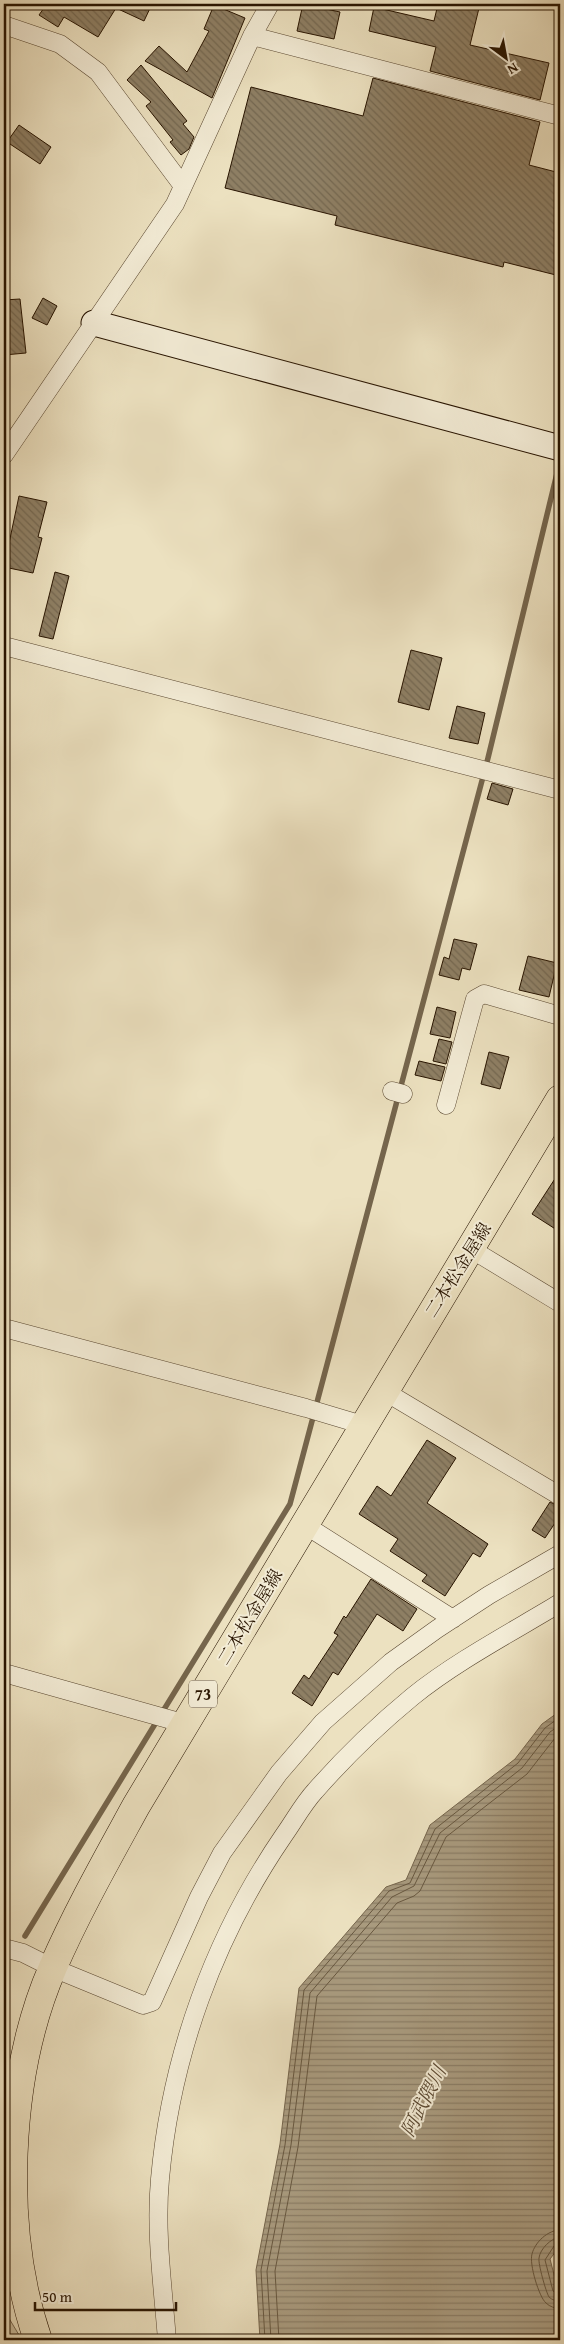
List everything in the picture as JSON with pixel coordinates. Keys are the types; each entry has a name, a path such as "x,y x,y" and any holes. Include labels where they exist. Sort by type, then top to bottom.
{"main road":[{"name":"二本松金屋線","path":"38,2340 9,2242 9,2174 22,2068 52,1968 127,1822 172,1719 305,1525 363,1425 558,1107"}],"street":[{"path":"4,455 175,204 252,36 270,4"},
{"path":"4,25 60,44 98,72 183,186"},
{"path":"252,36 560,116"},
{"path":"94,323 558,448"},
{"path":"4,646 560,790"},
{"path":"446,1105 475,998 484,994 560,1016"},
{"path":"471,1249 560,1303"},
{"path":"4,1328 306,1408 363,1425"},
{"path":"384,1391 560,1496"},
{"path":"305,1525 452,1619"},
{"path":"4,1948 23,1954 52,1968 144,2005 152,2002 199,1897 222,1853 279,1773 330,1716 391,1662 452,1619 488,1595 560,1554"},
{"path":"167,2340 159,2238 160,2179 173,2086 194,2016 231,1925 269,1858 314,1792 370,1736 413,1697 478,1652 560,1603"},
{"path":"4,1673 172,1719"}],"green space":[{"path":"4,2310 22,2340 4,2340"}],"water":[{"name":"阿武隈川","path":"560,1711 560,2246 550,2259 560,2298 560,2340 260,2340 256,2270 280,2144 299,1988 386,1887 406,1880 430,1825 515,1759 542,1724"}],"building":[{"path":"44,4 152,4 144,21 116,8 98,37 64,17 58,27 39,15 46,5"},
{"path":"303,4 340,12 334,39 297,31"},
{"path":"438,4 480,4 470,45 549,63 540,100 430,71 436,47 369,31 374,7 434,21"},
{"path":"214,5 245,18 212,98 145,61 159,46 187,72 209,31 204,29"},
{"path":"141,65 187,121 183,124 194,137 189,149 181,155 170,142 173,140 146,106 151,102 127,80"},
{"path":"373,78 540,122 529,165 560,173 560,276 504,262 503,267 335,225 337,216 225,188 251,87 363,116"},
{"path":"19,125 51,147 40,164 7,142"},
{"path":"43,298 57,306 47,325 32,318"},
{"path":"20,299 26,353 4,355 4,300"},
{"path":"19,496 47,502 38,537 42,538 33,573 4,567"},
{"path":"55,572 69,576 53,639 39,636"},
{"path":"411,650 442,658 429,710 398,702"},
{"path":"457,706 485,713 478,744 449,738"},
{"path":"492,783 513,789 508,805 487,799"},
{"path":"454,939 477,944 470,970 462,968 459,980 439,975 444,957 449,959"},
{"path":"528,956 557,963 549,997 519,990"},
{"path":"437,1007 456,1012 450,1038 430,1034"},
{"path":"439,1039 452,1042 446,1064 433,1061"},
{"path":"489,1052 509,1057 500,1089 481,1084"},
{"path":"419,1061 445,1067 441,1081 415,1075"},
{"path":"560,1171 560,1232 532,1214"},
{"path":"427,1440 456,1458 427,1503 488,1544 480,1557 473,1553 445,1596 422,1581 427,1575 390,1551 398,1539 359,1514 377,1486 391,1496"},
{"path":"550,1502 560,1507 560,1527 555,1523 545,1538 532,1530"},
{"path":"371,1579 417,1609 403,1631 377,1614 338,1675 333,1672 312,1706 292,1693 304,1675 309,1679 338,1635 334,1633 344,1616 346,1618"}],"waterway":[{"path":"25,1936 290,1504 488,758 560,461"}]}
